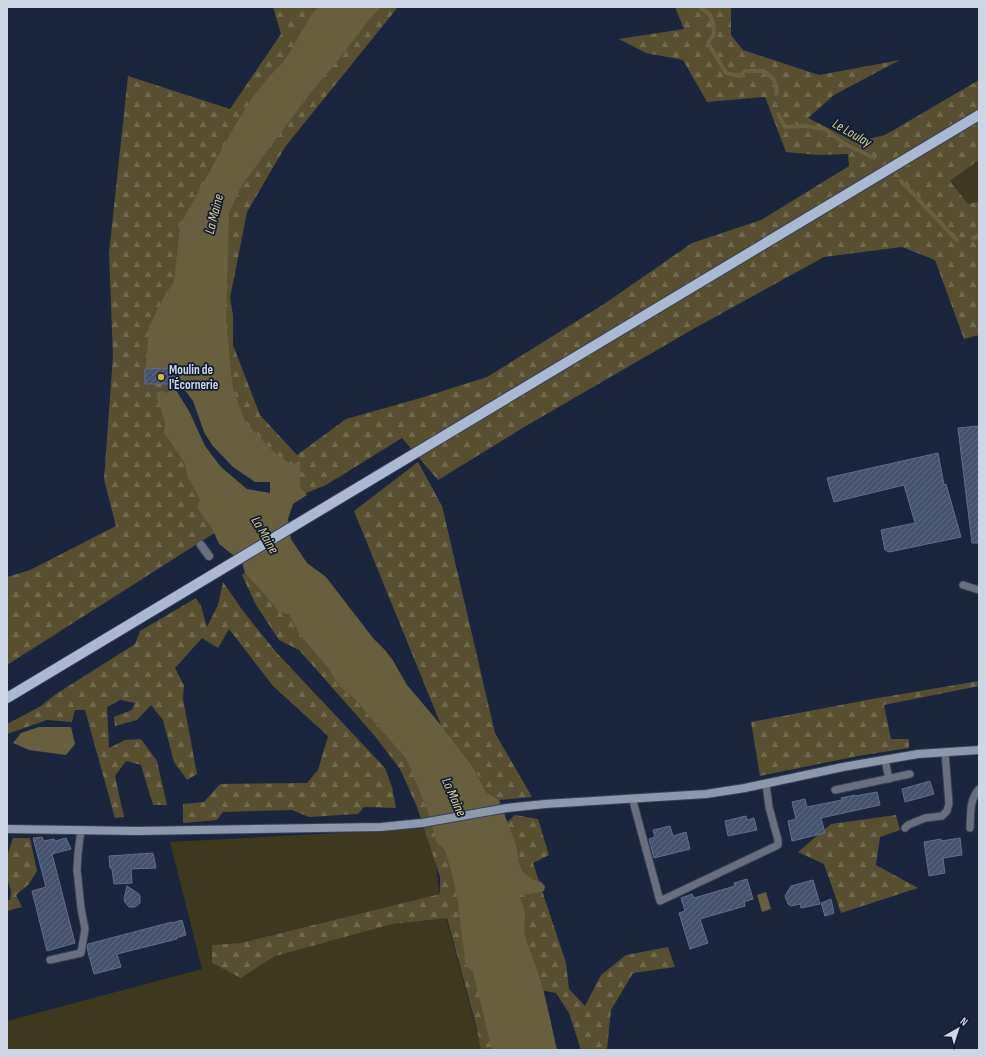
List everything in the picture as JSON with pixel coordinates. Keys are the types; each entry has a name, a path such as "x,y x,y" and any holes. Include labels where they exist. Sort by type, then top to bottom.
{"main road":[{"path":"7,698 559,365 979,115"}],"street":[{"path":"201,545 209,556"},
{"path":"7,829 137,831 373,827 422,823 507,808 545,804 706,794 745,788 843,767 918,754 979,750"}],"lane":[{"path":"963,585 979,590"},
{"path":"905,828 908,824 925,818 942,816 947,811 949,804 945,752"},
{"path":"885,760 889,779"},
{"path":"835,790 910,774"},
{"path":"633,798 660,901 778,846 778,840 769,807 766,784"},
{"path":"970,828 971,805 976,792 979,789"},
{"path":"50,960 81,953 85,929 77,870 81,830"}],"shaded area":[{"path":"979,160 979,201 968,204 950,181"},
{"path":"431,828 440,895 482,1050 7,1050 7,1021 202,969 170,842"}],"green space":[{"path":"273,7 398,7 285,147 247,212 230,298 233,315 233,345 260,415 297,455 346,419 487,377 604,304 692,243 761,220 849,166 848,154 818,155 786,152 765,97 707,102 683,60 646,53 619,39 684,29 675,7 731,7 731,35 743,50 819,75 900,60 834,95 808,118 855,142 885,135 979,80 979,160 950,181 968,204 979,201 979,335 964,339 935,260 902,247 824,257 695,328 531,423 438,480 402,438 326,485 227,525 7,665 7,577 30,570 116,526 104,479 113,356 109,253 128,76 230,109 281,34"},
{"path":"418,462 442,506 495,733 532,797 499,800 486,792 474,768 441,725 354,511"},
{"path":"251,568 402,745 447,838 503,1050 481,1050 476,1025 447,918 392,924 275,956 241,978 212,963 212,945 241,943 440,894 440,877 417,807 400,769 374,735 299,650 279,640 256,605 242,575"},
{"path":"223,582 243,611 276,652 385,768 392,787 396,808 364,807 358,814 309,817 292,810 223,812 217,820 183,823 183,804 204,802 220,784 307,783 318,770 328,736 273,686 229,629 218,648 202,638 175,668 184,685 183,699 197,774 187,780 174,762 163,720 151,705 137,720 115,726 114,717 132,710 135,703 120,700 107,707 109,748 125,740 141,739 157,761 167,805 153,805 141,765 126,761 115,776 124,817 115,818 85,710 75,710 72,722 47,720 7,734 7,724 41,706 56,694 135,644 140,631 196,598 201,606 207,627 218,605"},
{"path":"979,681 979,686 884,705 891,739 909,739 909,748 858,756 760,776 751,722 872,699"},
{"path":"515,815 538,819 549,855 533,863 566,963 569,989 585,1006 601,975 626,955 668,947 675,967 633,973 611,1010 607,1050 581,1050 569,1013 556,993 536,989 490,838"},
{"path":"896,815 900,830 880,837 876,865 918,888 841,913 824,864 798,852 831,824"},
{"path":"13,838 30,838 37,871 29,884 16,895 22,907 7,911 7,900 10,900 11,891 7,878 7,857"}],"water":[{"name":"La Maine","path":"319,7 381,7 313,90 275,140 241,187 229,213 226,319 233,389 246,423 274,452 292,465 300,461 300,487 307,495 293,504 288,519 291,539 307,563 326,577 373,638 392,659 407,685 441,725 474,768 486,792 499,800 516,845 522,871 532,879 541,882 545,886 544,891 519,895 525,912 524,933 543,988 557,1050 492,1050 473,972 465,965 457,897 445,850 436,841 429,814 406,758 357,701 339,686 329,669 300,635 290,615 278,611 245,573 242,562 219,544 213,530 197,507 200,500 187,475 184,462 164,433 165,423 156,394 162,391 166,393 175,389 174,384 178,384 177,368 145,369 149,326 166,293 174,282 180,225 251,99 285,60 313,12"},
{"path":"39,727 71,727 75,744 66,755 29,750 13,743 21,733"},
{"path":"766,892 771,909 762,912 757,895"}],"pier":[{"path":"181,385 193,401 204,432 212,445 233,467 255,482 270,482 270,493 247,489 221,467 205,446 189,411 174,387"}],"building":[{"name":"Moulin de l'Écornerie","path":"177,368 178,384 145,384 145,369"},
{"path":"979,426 979,543 972,543 958,428"},
{"path":"938,453 944,485 946,484 961,537 889,552 885,550 881,530 915,523 904,485 834,502 827,478"},
{"path":"930,781 934,794 905,802 902,789"},
{"path":"877,792 880,805 821,818 825,833 792,841 788,821 796,819 792,802 805,799 807,807 842,800 841,798 855,795"},
{"path":"746,816 747,820 754,818 757,830 728,836 725,821"},
{"path":"670,826 673,836 686,832 690,849 654,858 649,839 655,837 653,830"},
{"path":"42,837 44,841 54,839 55,841 66,838 71,849 52,854 75,943 47,951 32,891 46,887 33,838"},
{"path":"960,838 962,855 943,858 945,873 929,876 924,842"},
{"path":"153,853 156,868 131,869 132,883 114,884 109,856"},
{"path":"747,879 753,899 744,902 745,906 700,919 708,943 690,949 679,913 685,911 681,898 692,894 694,898 735,886 734,883"},
{"path":"813,880 820,904 801,908 800,904 791,906 788,904 785,896 791,886"},
{"path":"127,886 140,896 140,903 135,907 129,907 125,902 124,899"},
{"path":"831,899 834,913 825,916 821,903"},
{"path":"182,920 186,935 176,938 177,939 117,954 121,967 94,974 87,948 88,944"}],"waterway":[{"name":"Le Loulay","path":"700,7 710,15 713,23 714,34 708,43 726,73 740,76 745,71 763,71 773,78 777,89 776,94"},
{"name":"Le Loulay","path":"778,114 785,127 804,126 825,129 845,144 874,158"},
{"name":"Le Loulay","path":"901,181 957,240"},
{"name":"Le Loulay","path":"973,238 979,236"}],"place":[{"name":"Moulin de l'Écornerie","path":"161,377"}]}
